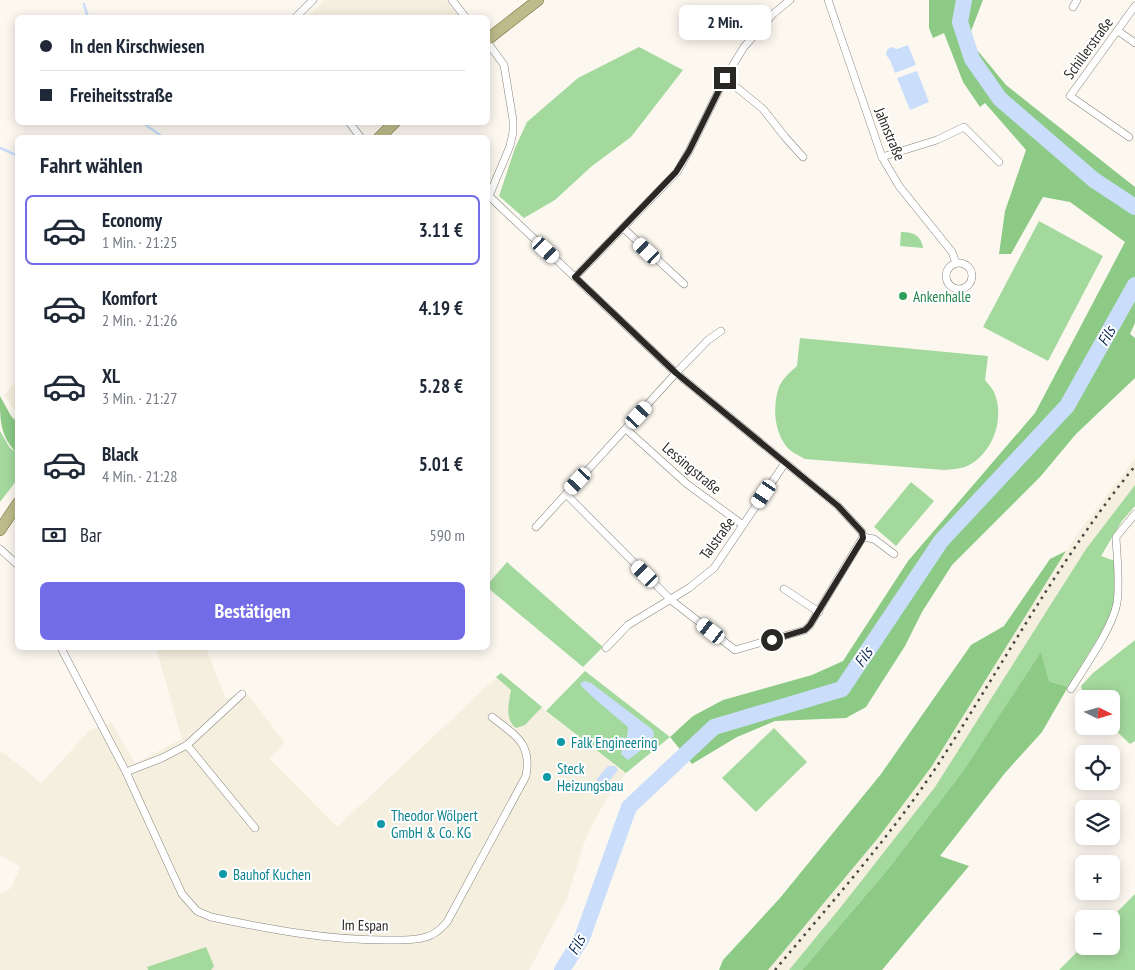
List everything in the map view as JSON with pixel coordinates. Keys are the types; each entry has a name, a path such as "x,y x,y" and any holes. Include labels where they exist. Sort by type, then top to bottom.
{"main road":[{"path":"490,37 538,0"},
{"path":"382,135 392,125"},
{"path":"0,530 15,508"}],"street":[{"path":"298,15 313,0"},
{"path":"452,0 464,15"},
{"path":"575,277 676,172 689,151 725,78 744,47 773,14 790,0"},
{"name":"Jahnstraße","path":"828,0 882,157 899,186 952,252 956,263"},
{"name":"Schillerstraße","path":"1129,137 1070,96 1135,6"},
{"path":"1118,31 1135,43"},
{"path":"490,46 504,65 513,120 510,146 490,192"},
{"path":"725,78 763,109 804,157"},
{"path":"882,157 937,140 964,127 999,162"},
{"path":"490,199 676,373 838,506 862,532 863,538 819,612 805,630 735,650 671,600 566,494"},
{"path":"623,228 684,284"},
{"path":"536,526 676,373 708,340 720,331"},
{"name":"Lessingstraße","path":"626,429 687,484 743,525"},
{"name":"Talstraße","path":"606,648 628,625 671,600 714,568 785,463"},
{"path":"1070,690 1101,641 1116,605 1118,581 1116,537 1135,514"},
{"path":"863,538 874,539 894,554"},
{"path":"0,549 15,562"},
{"path":"784,589 819,612"},
{"name":"Im Espan","path":"62,650 126,772 182,894 197,911 211,917 249,925 338,939 407,940 427,937 438,932 447,922 526,776 527,752 516,737 492,717"},
{"path":"126,772 162,758 187,745 242,694"},
{"path":"187,745 255,828"}],"shaded area":[{"path":"325,0 446,0 458,15 309,15"},
{"path":"15,382 15,410 4,395"},
{"path":"1135,458 1135,485 1086,549 935,787 789,970 768,970 878,838 932,766 1075,537"},
{"path":"157,650 207,650 226,699 248,694 285,743 269,758 337,827 501,673 554,718 626,773 606,800 592,825 583,846 567,899 529,970 0,970 0,895 11,888 20,867 0,855 0,750 41,783 90,730 111,722 135,763 182,739"}],"green space":[{"path":"929,0 983,0 968,39 1006,85 1135,187 1135,323 1130,334 1135,338 1135,378 1076,434 1040,477 952,565 922,612 905,646 866,707 846,718 775,721 737,737 692,764 670,737 693,716 723,700 812,675 843,661 908,561 1035,413 1125,242 1070,202 1043,197 1011,254 999,254 1005,211 1026,150 985,103 980,107 963,82 944,33 933,38 929,28"},
{"path":"639,47 683,70 631,137 592,166 555,200 524,218 499,196 515,148 527,122 578,78"},
{"path":"1039,221 1103,256 1048,361 983,327"},
{"path":"901,232 916,235 923,248 900,246"},
{"path":"800,338 988,356 985,380 994,392 998,412 998,422 991,442 979,458 968,466 944,470 805,459 785,445 778,429 775,412 779,387 787,375 797,366"},
{"path":"0,396 15,420 15,451 4,434 0,413"},
{"path":"0,431 10,448 15,451 15,483 0,502"},
{"path":"911,482 934,501 896,546 874,527"},
{"path":"1135,485 1135,506 1122,521 1101,556 1115,561 1115,603 1103,630 1068,687 1049,681 1041,653 963,771 888,869 802,970 789,970 935,787 1086,549"},
{"path":"1066,551 932,766 878,838 768,970 719,970 723,960 780,898 881,774 971,645 1004,626 1050,559"},
{"path":"507,562 603,647 583,667 490,590 490,582"},
{"path":"1135,640 1135,741 1130,744 1120,735 1120,690 1082,690 1081,686 1093,673"},
{"path":"1041,652 1049,681 1068,687 1042,732 1005,773 940,856 969,866 882,970 802,970 888,869 963,771"},
{"path":"585,671 670,737 626,773 546,711"},
{"path":"501,673 542,707 525,725 516,728 510,720 508,710 511,690 496,677"},
{"path":"774,728 807,762 756,812 722,778"},
{"path":"1135,894 1135,970 1059,970 1075,954 1120,955 1119,910"},
{"path":"206,947 214,966 211,970 148,970 147,967"}],"water":[{"path":"908,45 916,65 895,73 886,55 887,50 891,47 897,49"},
{"path":"917,71 929,102 910,110 897,78"},
{"path":"584,681 591,683 653,730 654,736 644,748 628,760 621,754 623,746 616,742 619,737 627,738 628,727 582,687 580,684"},
{"path":"608,766 615,766 618,770 608,786 604,786 596,780"}],"waterway":[{"name":"Fils","path":"964,0 960,22 972,59 1000,99 1094,180 1135,207"},
{"path":"84,4 87,15"},
{"path":"146,125 160,135"},
{"path":"0,148 15,155"},
{"name":"Fils","path":"562,970 582,938 629,807 714,727 842,689 941,541 1067,406 1135,285"}],"railway":[{"path":"775,970 901,817 939,763 1057,574 1135,466"}],"place":[{"name":"Ankenhalle","path":"903,296"},
{"name":"Falk Engineering","path":"561,742"},
{"name":"Steck Heizungsbau","path":"547,777"},
{"name":"Theodor Wölpert GmbH & Co. KG","path":"381,824"},
{"name":"Bauhof Kuchen","path":"223,874"}],"route":[{"path":"725,78 689,151 676,172 575,277 676,373 838,506 862,532 863,538 810,625 805,630 772,640"}]}
